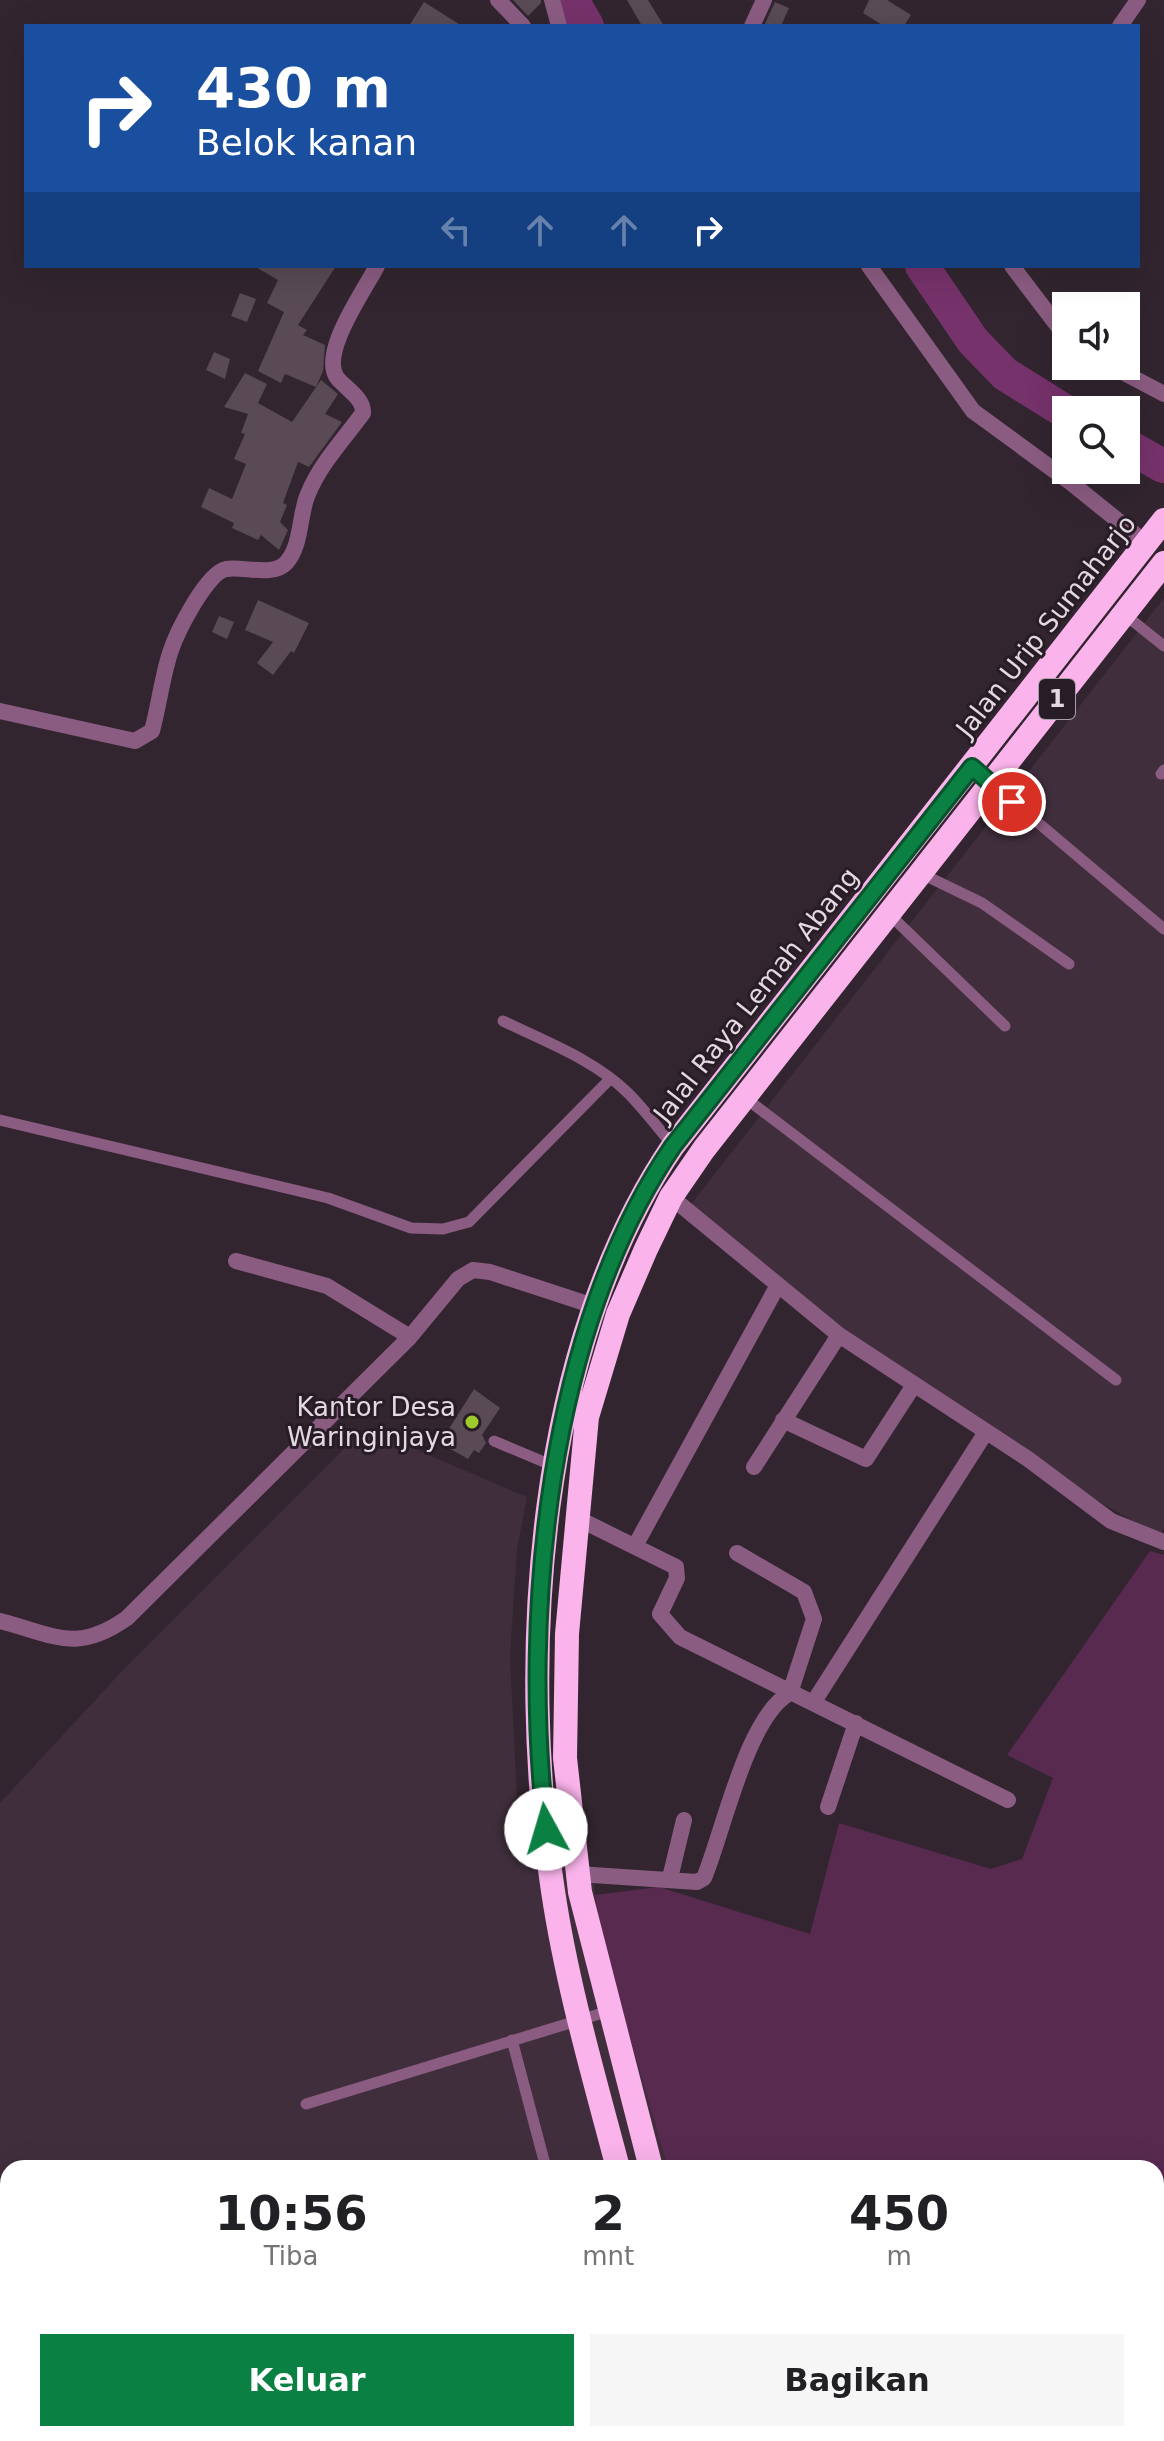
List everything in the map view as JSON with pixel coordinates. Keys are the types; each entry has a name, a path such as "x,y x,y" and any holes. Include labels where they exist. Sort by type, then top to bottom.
{"highway":[{"name":"Jalan Urip Sumaharjo","path":"972,767 1164,520"},
{"name":"Jalan Urip Sumaharjo","path":"990,784 1164,563"},
{"name":"Jalal Raya Lemah Abang","path":"616,2160 579,2019 553,1892 539,1766 539,1624 556,1467 565,1414 594,1306 618,1242 645,1187 673,1146 972,767"},
{"name":"Jalal Raya Lemah Abang","path":"649,2160 609,2011 578,1874 565,1758 567,1634 575,1517 587,1417 618,1314 671,1197 743,1097 990,784"}],"street":[{"path":"498,0 521,24"},
{"path":"552,0 558,24"},
{"path":"753,24 764,0"},
{"path":"1121,24 1138,0"},
{"path":"0,711 135,741 152,731 170,652 196,602 224,569 277,569 286,564 293,550 306,496 363,413 362,403 336,376 330,364 336,343 376,268"},
{"path":"870,268 973,411 1070,482 1147,544"},
{"path":"1014,268 1052,319"},
{"path":"1138,380 1164,394"},
{"path":"671,1197 839,1335 986,1432 1111,1521 1164,1542"},
{"path":"236,1261 327,1286 410,1337"},
{"path":"0,1621 77,1641 109,1631 127,1618 410,1337 458,1279 473,1270 490,1272 594,1306"},
{"path":"635,1546 778,1285"},
{"path":"754,1467 839,1335"},
{"path":"783,1420 866,1459 914,1385"},
{"path":"813,1703 986,1432"},
{"path":"575,1517 676,1567 677,1578 660,1614 680,1637 1008,1800"},
{"path":"578,1874 697,1882 704,1878 759,1728 780,1698 790,1693 814,1619 804,1592 790,1581 737,1553"},
{"path":"828,1807 856,1723"},
{"path":"670,1878 684,1820"}],"lane":[{"path":"1124,614 1164,646"},
{"path":"972,767 1164,929"},
{"path":"920,873 982,903 1069,964"},
{"path":"888,913 1005,1026"},
{"path":"503,1021 575,1057 610,1079 626,1091 673,1146"},
{"path":"0,1120 328,1198 411,1228 443,1229 469,1222 610,1079"},
{"path":"743,1097 1116,1380"},
{"path":"494,1441 556,1467"},
{"path":"306,2104 609,2011"},
{"path":"512,2040 544,2160"}],"shaded area":[{"path":"1164,598 1164,1528 1160,1536 1010,1451 685,1212"},
{"path":"365,1428 527,1497 517,1549 510,1656 520,1860 593,1867 597,1925 666,2160 0,2160 0,1803 123,1670"},
{"path":"1150,1551 1164,1555 1164,2160 666,2160 597,1925 595,1895 659,1887 810,1934 839,1823 991,1869 1022,1859 1053,1778 1007,1755"}],"building":[{"path":"513,0 541,0 541,3 528,16"},
{"path":"627,0 648,0 663,24 641,24"},
{"path":"869,0 887,0 911,15 905,24 881,24 863,13"},
{"path":"424,2 459,24 410,24"},
{"path":"775,2 789,8 782,24 765,24"},
{"path":"257,268 335,268 298,325 307,330 303,335 325,345 323,371 316,387 285,374 281,383 258,371 284,312 267,303 278,280"},
{"path":"240,293 256,299 247,322 231,316"},
{"path":"214,352 230,359 225,379 206,370"},
{"path":"245,373 267,384 258,403 292,422 321,380 338,394 325,414 342,422 309,467 298,462 283,503 287,505 280,522 288,530 279,550 261,535 258,540 232,528 234,523 201,507 209,488 232,499 246,464 234,459 245,434 241,433 248,414 224,407"},
{"path":"258,600 309,623 294,653 291,651 273,675 257,663 273,642 245,630"},
{"path":"219,616 234,622 227,639 212,632"},
{"name":"Kantor Desa Waringinjaya","path":"474,1389 500,1408 482,1435 486,1443 479,1453 474,1450 468,1459 440,1443"}],"waterway":[{"path":"572,0 586,24"},
{"path":"923,268 973,341 1005,374 1052,403"},
{"path":"1140,453 1163,466"}],"place":[{"name":"Kantor Desa Waringinjaya","path":"472,1422"}],"route":[{"path":"546,1829 539,1766 539,1624 549,1512 565,1414 594,1306 618,1242 645,1187 673,1146 972,767 1012,802"}]}
